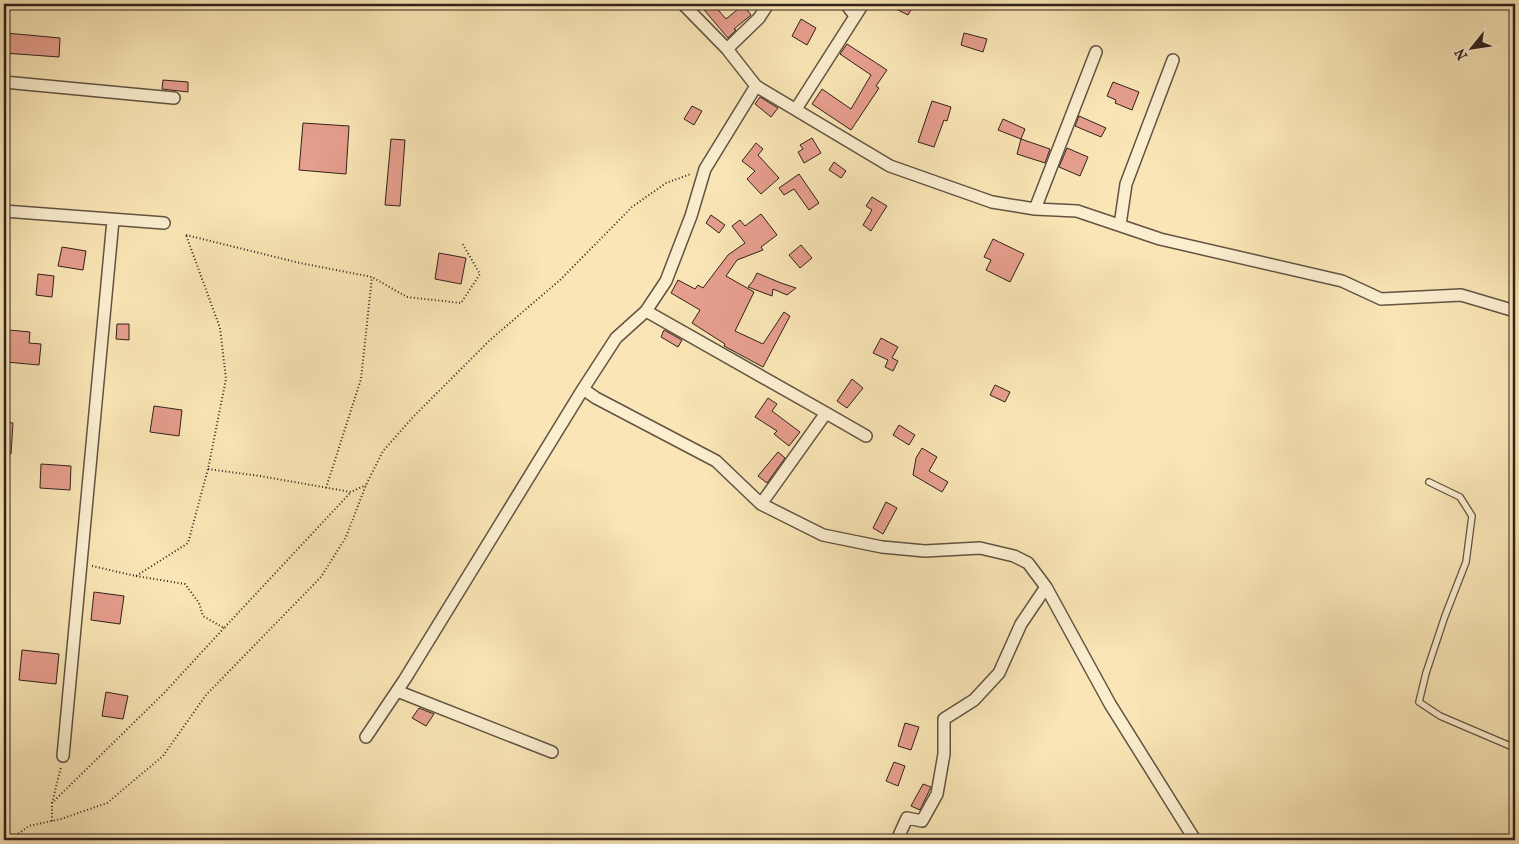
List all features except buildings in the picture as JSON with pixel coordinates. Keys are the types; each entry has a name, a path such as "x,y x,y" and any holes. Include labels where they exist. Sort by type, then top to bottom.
{"street":[{"path":"683,4 727,49 756,86 890,166 992,202 1035,209 1077,211 1160,239 1342,281 1381,299 1461,295 1515,311"},
{"path":"727,49 760,18 768,4"},
{"path":"846,4 855,16"},
{"path":"796,109 863,4"},
{"path":"1035,209 1096,52"},
{"path":"1120,225 1126,184 1173,60"},
{"path":"4,82 174,98"},
{"path":"366,737 397,691 616,338 646,311 666,281 691,216 705,169 756,86"},
{"path":"4,211 164,223"},
{"path":"63,756 113,220"},
{"path":"646,311 866,436"},
{"path":"583,389 596,398 716,461 761,504 823,535 882,548 924,551 980,548 1014,556 1028,563 1046,587 1110,704 1195,840"},
{"path":"761,504 826,413"},
{"path":"897,840 907,818 922,820 937,794 944,754 944,719 974,700 999,673 1020,624 1046,587"},
{"path":"397,691 552,752"}],"lane":[{"path":"1429,482 1460,497 1472,516 1466,562 1432,654 1419,702 1440,716 1515,748"}],"path":[{"path":"10,840 29,826 52,821 108,803 163,756 206,696 321,577 346,537 366,485 383,451 414,416 490,340 560,280 632,207 666,183 705,169"},
{"path":"136,576 188,543 208,469 226,379 220,328 186,236 300,263 372,277 406,297 461,303 480,274 462,243"},
{"path":"326,488 361,380 372,277"},
{"path":"208,469 351,492"},
{"path":"52,803 165,692 351,492 366,485"},
{"path":"81,563 136,576 184,584 199,603 203,616 224,628"},
{"path":"52,821 52,803 63,756"}]}
